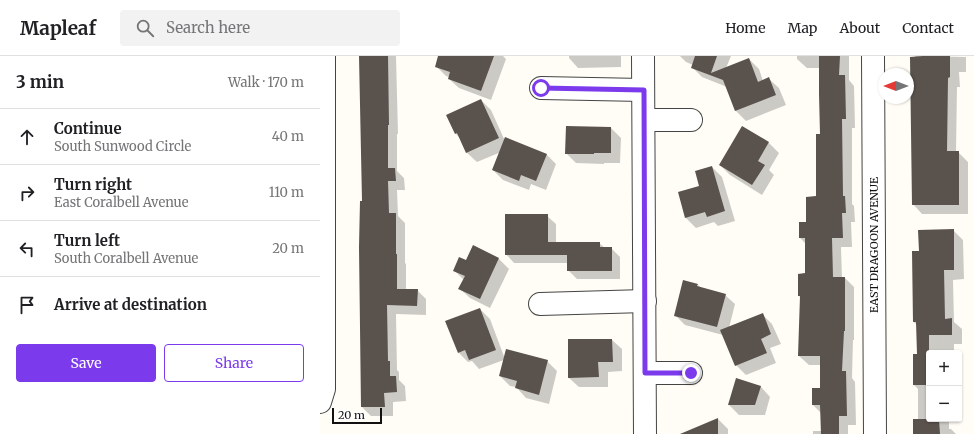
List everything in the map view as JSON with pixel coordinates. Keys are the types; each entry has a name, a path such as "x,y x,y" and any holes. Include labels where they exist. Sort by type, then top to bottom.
{"street":[{"path":"320,402 324,389 324,56"},
{"path":"643,56 645,434"},
{"name":"EAST DRAGOON AVENUE","path":"873,56 876,434"},
{"path":"541,88 644,90"},
{"path":"644,120 691,120"},
{"path":"540,304 645,301"},
{"path":"645,373 691,373"}],"building":[{"path":"359,56 388,56 388,168 395,168 396,181 388,181 389,213 396,213 397,289 418,289 417,306 387,305 388,361 390,361 390,376 396,376 397,392 384,393 385,407 361,407 359,247 360,201 362,201"},
{"path":"438,56 494,56 481,91 448,79 450,72 435,67"},
{"path":"695,56 717,56 711,73 749,58 758,82 769,77 776,95 735,111 723,80 691,68"},
{"path":"819,56 840,56 839,75 845,75 846,119 842,119 843,196 845,196 846,213 842,213 843,238 832,238 833,277 845,277 845,331 842,371 846,371 847,416 839,416 839,434 821,434 820,405 812,405 812,388 820,388 820,356 798,356 800,296 798,296 798,274 805,273 805,238 799,238 799,222 806,222 806,197 816,196 816,134 820,134"},
{"path":"950,56 950,77 948,78 947,151 959,151 959,205 912,205 911,104 914,104 914,68 910,68 910,57"},
{"path":"481,99 499,138 466,153 457,133 455,134 446,115"},
{"path":"566,126 611,127 611,153 565,154"},
{"path":"742,126 769,142 758,161 765,165 752,185 719,165"},
{"path":"505,137 547,154 536,181 521,175 519,181 492,170"},
{"path":"712,166 725,211 707,217 705,212 685,218 678,192 699,186 695,171"},
{"path":"505,214 548,214 548,242 600,242 600,247 612,247 612,271 567,271 567,255 505,255"},
{"path":"954,229 954,270 944,270 945,319 952,318 952,335 929,335 929,350 926,350 926,385 913,385 913,354 917,354 916,322 913,322 912,251 919,251 918,230"},
{"path":"473,245 499,258 480,299 458,289 465,276 453,271 459,257 466,260"},
{"path":"683,280 698,284 697,286 726,294 717,327 674,316"},
{"path":"480,308 496,350 469,360 465,350 458,353 445,321"},
{"path":"763,313 771,334 761,339 767,353 735,366 720,330"},
{"path":"568,339 612,339 613,362 598,362 599,377 568,378"},
{"path":"506,349 548,360 539,395 515,388 517,381 499,376"},
{"path":"736,378 761,386 755,405 728,405"},
{"path":"718,418 718,434 680,434"},
{"path":"913,419 926,419 926,422 939,422 940,434 913,434"}],"route":[{"path":"541,88 644,90 645,373 691,373"}]}
